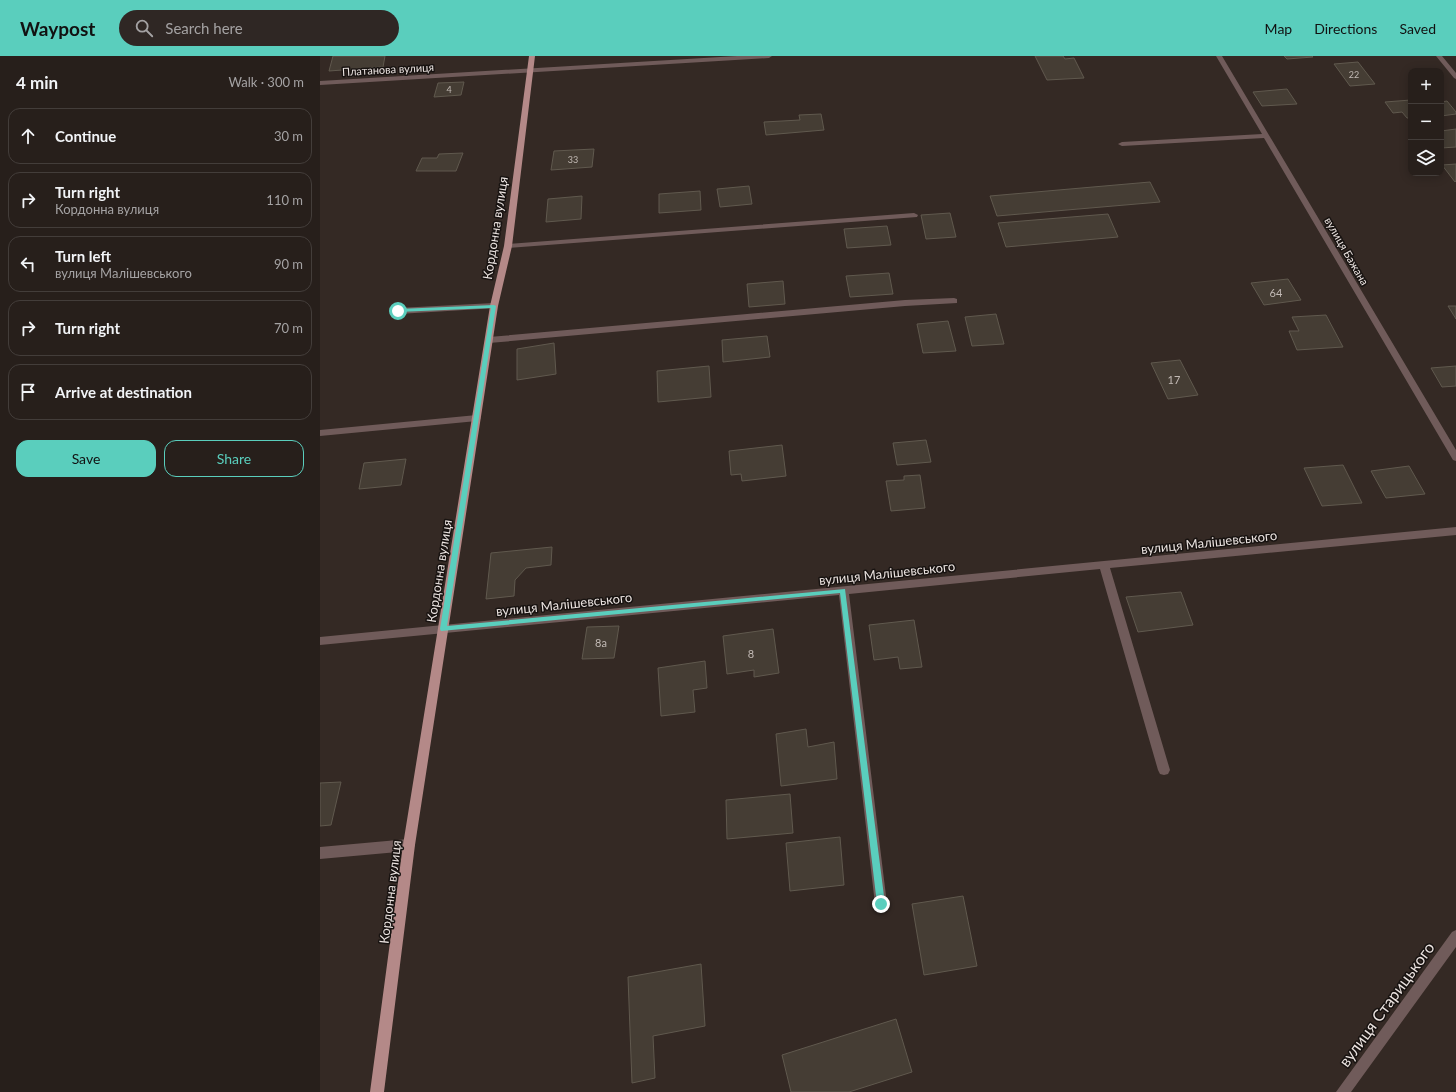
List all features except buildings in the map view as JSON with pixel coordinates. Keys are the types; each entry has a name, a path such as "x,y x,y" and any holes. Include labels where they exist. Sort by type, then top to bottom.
{"main road":[{"name":"Кордонна вулиця","path":"377,1092 409,845 488,340 494,306 508,246 532,56"}],"street":[{"name":"Платанова вулиця","path":"320,83 769,56"},
{"name":"вулиця Бажана","path":"1219,56 1456,458"},
{"path":"1439,56 1456,77"},
{"path":"1122,144 1266,136"},
{"path":"508,246 914,215"},
{"path":"488,340 890,305 954,301"},
{"path":"398,311 494,306"},
{"path":"320,433 477,418"},
{"name":"вулиця Малішевського","path":"320,641 1456,531"},
{"path":"1104,565 1164,770"},
{"path":"843,590 881,904"},
{"path":"320,853 409,845"},
{"name":"вулиця Старицького","path":"1343,1092 1456,936"}],"route":[{"path":"398,311 494,306 443,629 843,590 881,904"}]}
